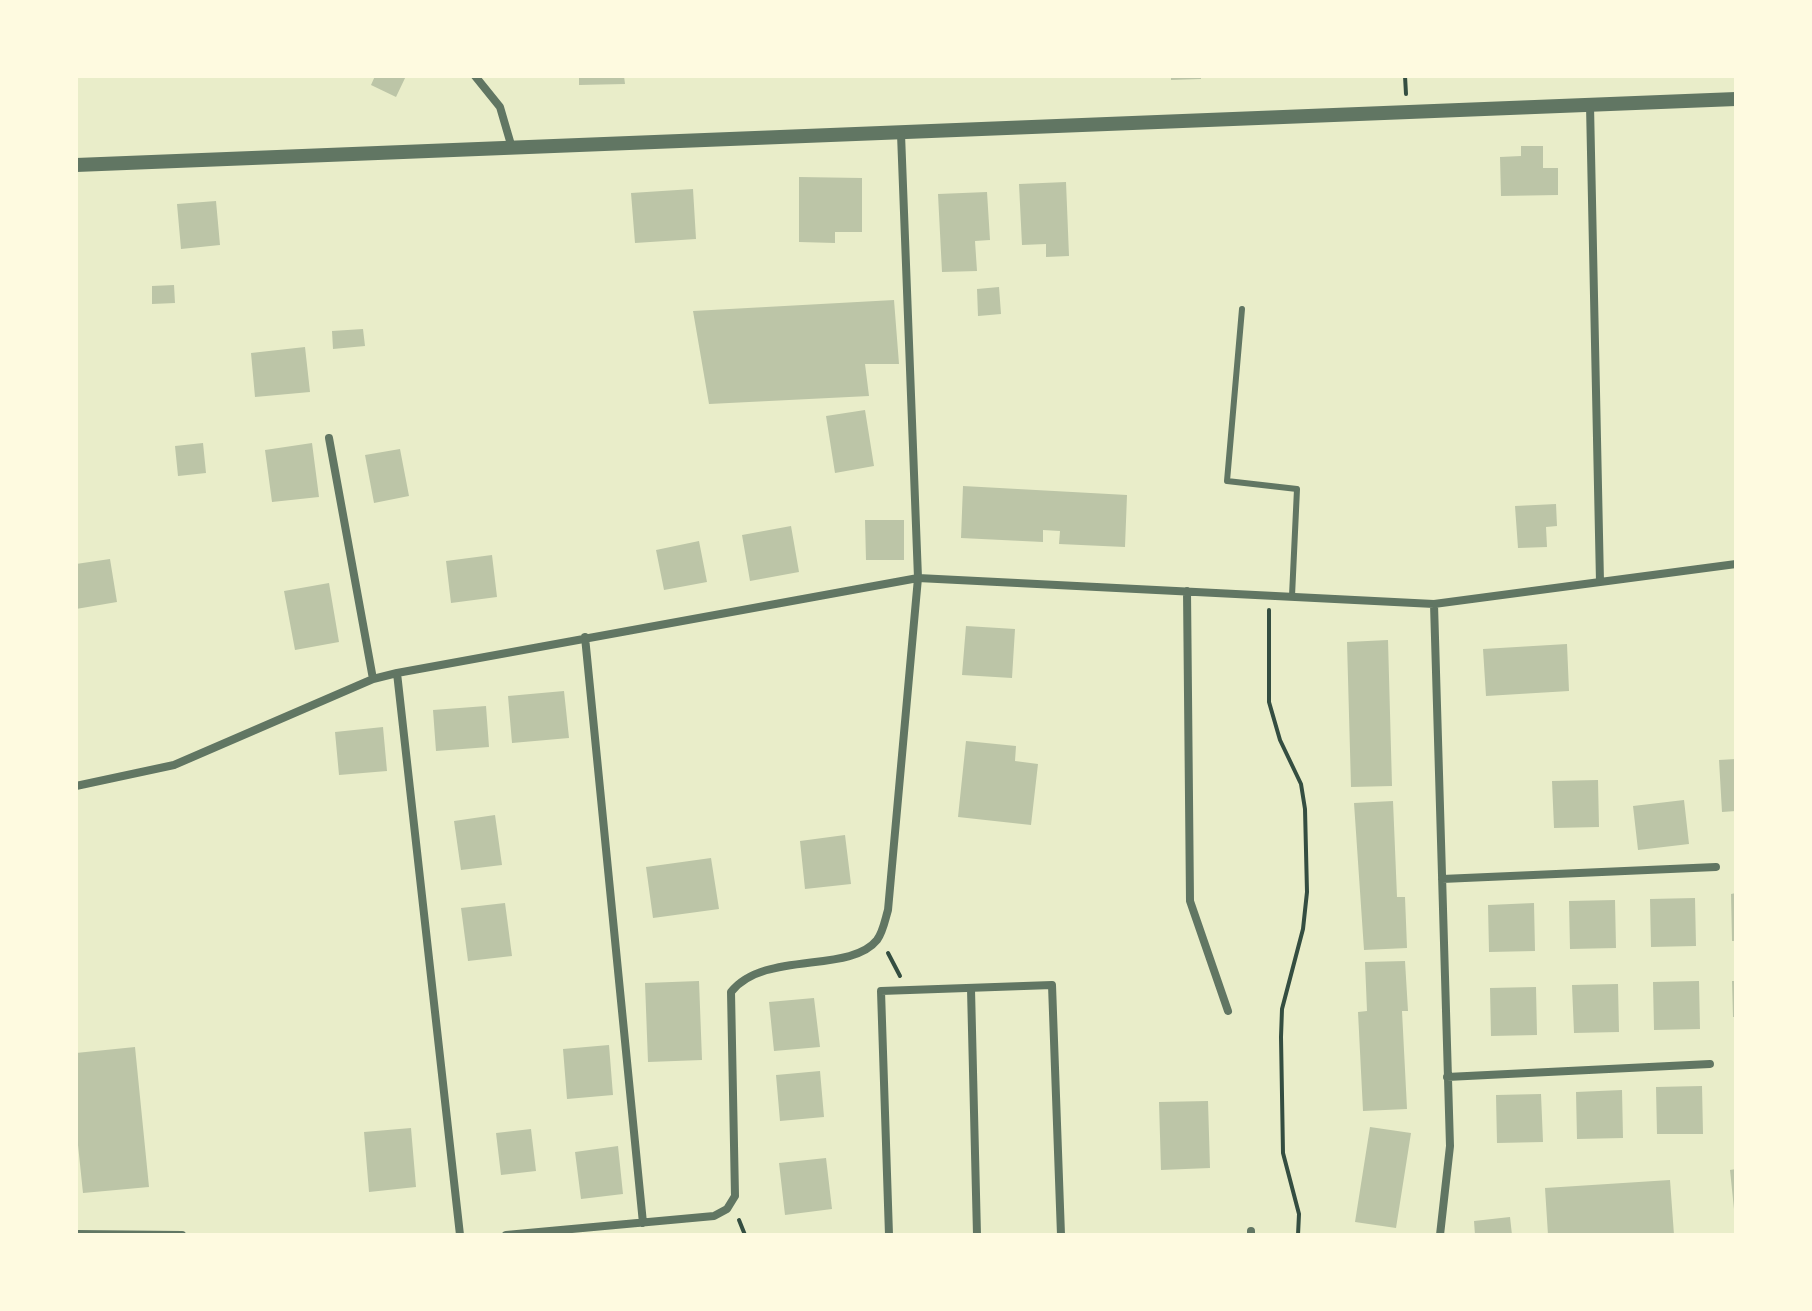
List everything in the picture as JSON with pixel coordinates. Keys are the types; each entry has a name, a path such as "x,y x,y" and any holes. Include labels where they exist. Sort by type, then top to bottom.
{"street":[{"path":"475,76 500,107 512,148"},
{"path":"76,165 1736,99"},
{"path":"1590,105 1600,582"},
{"path":"506,1235 714,1216 727,1209 735,1196 731,992 742,978 758,972 860,952 877,941 888,910 918,578 901,134"},
{"path":"329,438 373,679"},
{"path":"76,786 174,765 373,679 397,673 918,578 1434,604 1736,564"},
{"path":"1187,591 1190,901 1228,1011"},
{"path":"1434,604 1450,1146 1440,1235"},
{"path":"585,637 643,1223"},
{"path":"397,673 460,1235"},
{"path":"1442,879 1716,867"},
{"path":"889,1235 881,991 1052,985 1061,1235"},
{"path":"971,989 977,1235"},
{"path":"1447,1077 1710,1064"},
{"path":"76,1234 182,1235"}],"lane":[{"path":"1242,309 1227,481 1297,489 1292,596"}],"path":[{"path":"1269,595 1269,702 1280,740 1301,784 1306,824 1307,892 1303,929 1286,988 1281,1037 1283,1153 1299,1214 1298,1235"},
{"path":"877,941 894,959 905,990"}],"building":[{"path":"375,76 406,76 396,97 371,85"},
{"path":"579,76 624,76 625,84 579,85"},
{"path":"1171,76 1201,76 1201,79 1171,80"},
{"path":"1521,146 1543,146 1543,168 1558,168 1558,195 1501,196 1500,157 1521,156"},
{"path":"799,177 862,178 862,232 835,232 835,243 799,242"},
{"path":"1066,182 1069,256 1046,257 1046,244 1022,245 1019,184"},
{"path":"693,189 696,239 635,243 631,193"},
{"path":"987,192 990,240 975,241 977,271 942,272 938,194"},
{"path":"216,201 220,245 181,249 177,204"},
{"path":"174,285 175,303 152,304 152,286"},
{"path":"999,287 1001,314 978,316 977,289"},
{"path":"894,300 899,364 865,364 869,396 709,404 693,311"},
{"path":"363,329 365,346 333,349 332,331"},
{"path":"305,347 310,392 255,397 251,353"},
{"path":"865,410 874,466 835,473 826,416"},
{"path":"203,443 206,473 178,476 175,446"},
{"path":"312,443 319,497 272,502 265,450"},
{"path":"400,449 409,496 374,503 365,455"},
{"path":"963,486 1127,495 1125,547 1059,544 1060,531 1043,530 1043,542 961,538"},
{"path":"1556,504 1557,526 1546,527 1547,547 1518,548 1515,506"},
{"path":"865,520 904,520 904,560 866,560"},
{"path":"791,526 799,572 750,581 742,535"},
{"path":"699,541 707,582 664,590 656,550"},
{"path":"492,555 497,597 451,603 446,561"},
{"path":"110,559 117,602 76,609 76,564"},
{"path":"329,583 339,642 295,650 284,591"},
{"path":"966,626 1015,629 1012,678 962,675"},
{"path":"1388,640 1392,786 1351,787 1347,642"},
{"path":"1567,644 1569,691 1486,696 1483,649"},
{"path":"564,691 569,738 512,743 508,696"},
{"path":"486,706 489,747 436,751 433,710"},
{"path":"383,727 387,771 339,775 335,732"},
{"path":"966,741 1016,746 1015,761 1038,764 1031,825 958,817"},
{"path":"1736,759 1736,811 1722,812 1719,760"},
{"path":"1598,780 1599,827 1554,828 1552,781"},
{"path":"1684,800 1689,844 1638,850 1633,806"},
{"path":"1393,801 1397,897 1405,897 1407,948 1364,950 1354,803"},
{"path":"495,815 502,865 461,870 454,821"},
{"path":"845,835 851,884 805,889 800,841"},
{"path":"711,858 719,909 653,918 646,867"},
{"path":"1736,893 1736,941 1732,941 1731,894"},
{"path":"1695,898 1696,946 1651,947 1650,899"},
{"path":"1615,900 1616,948 1570,949 1569,901"},
{"path":"505,903 512,956 468,961 461,908"},
{"path":"1534,903 1535,951 1489,952 1488,905"},
{"path":"1405,961 1408,1011 1402,1011 1407,1109 1363,1111 1358,1012 1367,1011 1365,962"},
{"path":"699,981 702,1060 648,1062 645,983"},
{"path":"1699,981 1700,1029 1654,1030 1653,982"},
{"path":"1732,981 1736,981 1736,1017 1733,1017"},
{"path":"1618,984 1619,1032 1574,1033 1572,985"},
{"path":"1536,987 1537,1035 1491,1036 1490,988"},
{"path":"814,998 820,1047 774,1051 769,1002"},
{"path":"609,1045 613,1095 567,1099 563,1049"},
{"path":"135,1047 149,1187 83,1193 76,1126 76,1053"},
{"path":"820,1071 824,1117 780,1121 776,1075"},
{"path":"1702,1086 1703,1134 1657,1134 1656,1087"},
{"path":"1622,1090 1623,1138 1577,1139 1576,1092"},
{"path":"1541,1094 1543,1142 1497,1143 1496,1095"},
{"path":"1208,1101 1210,1168 1161,1170 1159,1102"},
{"path":"1370,1127 1411,1133 1396,1228 1355,1222"},
{"path":"411,1128 416,1187 369,1192 364,1132"},
{"path":"531,1129 536,1171 501,1175 496,1133"},
{"path":"618,1146 623,1194 581,1199 575,1152"},
{"path":"826,1158 832,1209 785,1215 779,1163"},
{"path":"1736,1169 1736,1209 1734,1209 1730,1170"},
{"path":"1670,1180 1674,1235 1548,1235 1545,1188"},
{"path":"1510,1217 1512,1235 1475,1235 1474,1221"}]}
